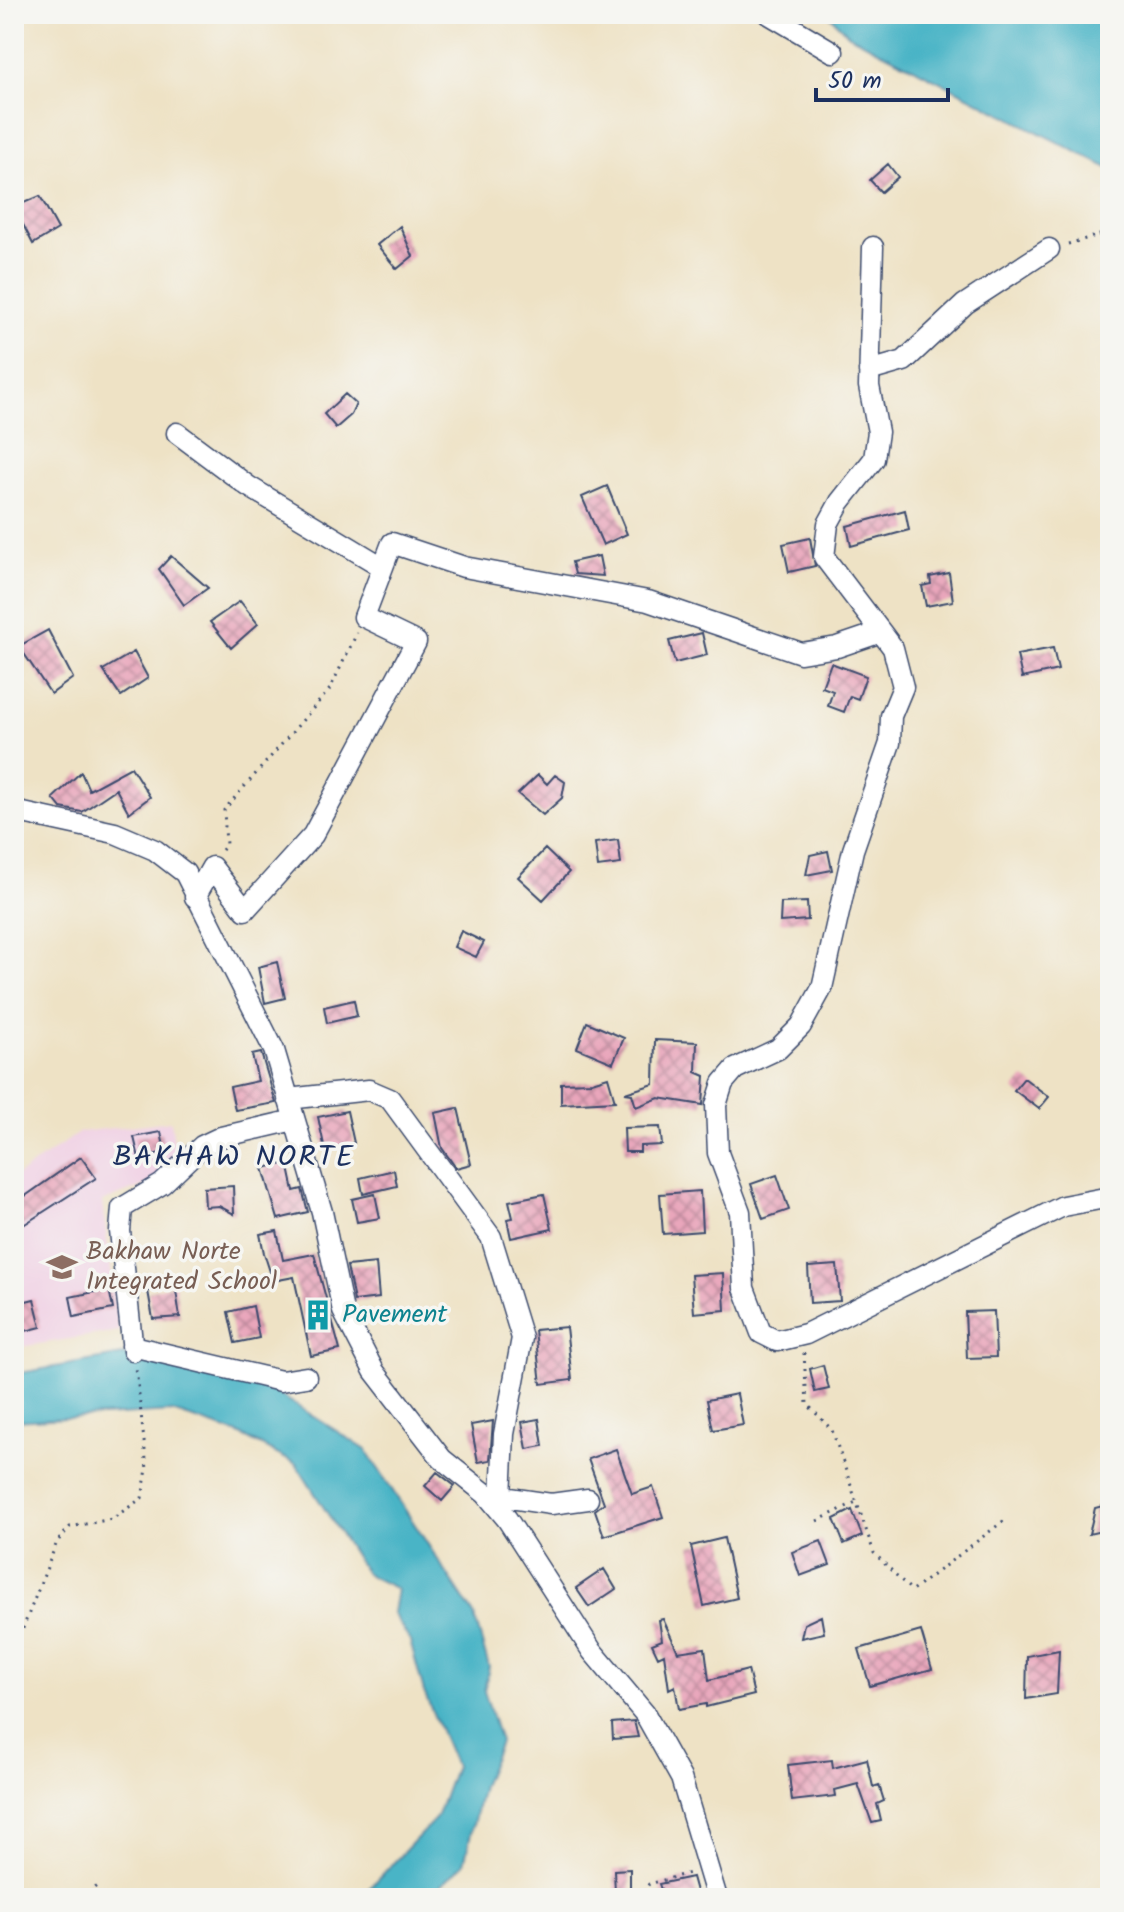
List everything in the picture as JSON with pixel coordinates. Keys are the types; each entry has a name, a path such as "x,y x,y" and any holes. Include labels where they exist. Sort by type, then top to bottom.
{"street":[{"path":"769,14 833,52"},
{"path":"873,247 869,371 878,432 874,459 840,502 828,524 824,557 893,648 903,687 891,716 890,743 853,850 822,988 801,1026 778,1049 735,1069 723,1083 716,1105 718,1153 740,1212 744,1288 761,1333 777,1341 806,1334 1063,1206 1110,1197"},
{"path":"869,371 904,361 965,304 1049,249"},
{"path":"177,433 248,486 381,566"},
{"path":"195,897 212,867 245,910 313,835 416,642 364,617 392,543 464,567 648,601 801,653 837,647 881,632"},
{"path":"14,811 115,833 155,850 185,873 274,1050 322,1212 343,1311 374,1371 442,1459 494,1496 592,1651 645,1714 681,1778 717,1898"},
{"path":"288,1099 369,1090 390,1099 491,1237 522,1338 494,1496"},
{"path":"294,1120 221,1137 202,1146 162,1184 122,1208 120,1231 134,1353 281,1381 306,1377"},
{"path":"494,1496 551,1504 588,1499"}],"path":[{"path":"1049,249 1110,232"},
{"path":"212,867 226,845 224,810 330,689 364,617"},
{"path":"806,1334 807,1404 832,1430 874,1553 912,1591 1006,1519"},
{"path":"14,1651 57,1542 70,1527 112,1519 142,1498 147,1469 134,1353"},
{"path":"817,1521 856,1502"},
{"path":"638,1898 654,1881 709,1869"},
{"path":"82,1898 100,1883"}],"shaded area":[{"name":"Bakhaw Norte Integrated School","path":"171,1121 176,1156 158,1180 102,1202 119,1331 14,1348 14,1178 80,1132"}],"water":[{"path":"828,14 1110,14 1110,169 849,35"},
{"path":"123,1355 189,1364 277,1393 366,1450 474,1615 489,1667 484,1691 500,1742 482,1786 464,1863 428,1898 360,1898 436,1818 455,1766 424,1692 410,1641 393,1613 397,1589 366,1574 296,1464 239,1434 172,1412 14,1421 14,1374"}],"building":[{"path":"888,164 898,177 881,192 870,180"},
{"path":"40,196 58,229 33,244 14,207"},
{"path":"400,226 413,256 397,269 377,245"},
{"path":"345,394 356,404 351,415 336,428 324,414"},
{"path":"607,486 627,534 603,545 582,497"},
{"path":"905,510 909,530 851,546 847,526"},
{"path":"810,538 815,566 789,572 783,544"},
{"path":"171,556 208,588 184,605 159,569"},
{"path":"599,556 603,576 575,574 572,562"},
{"path":"949,573 953,601 926,606 922,586 931,584 930,577"},
{"path":"240,601 258,624 231,648 210,622"},
{"path":"48,630 73,678 51,694 19,646"},
{"path":"702,633 707,655 675,663 669,641"},
{"path":"1053,648 1058,670 1022,678 1017,655"},
{"path":"134,652 148,678 121,696 103,670"},
{"path":"831,663 866,676 858,699 850,696 844,712 828,706 833,691 822,687"},
{"path":"131,767 150,797 129,813 116,789 82,812 61,808 53,798 81,772 89,790"},
{"path":"538,775 547,784 555,775 565,782 562,798 543,815 518,794"},
{"path":"618,840 621,864 598,867 595,843"},
{"path":"545,849 569,872 543,900 518,877"},
{"path":"828,851 832,870 806,875 810,855"},
{"path":"807,902 808,920 780,922 781,903"},
{"path":"461,931 484,942 476,957 454,947"},
{"path":"277,962 285,998 265,1003 258,967"},
{"path":"354,1000 357,1016 327,1023 324,1007"},
{"path":"587,1022 624,1038 613,1063 577,1048"},
{"path":"655,1040 697,1042 696,1072 705,1076 703,1105 659,1098 636,1107 632,1094 625,1093 654,1084"},
{"path":"261,1053 276,1103 235,1110 230,1087 258,1081 252,1055"},
{"path":"608,1077 615,1101 561,1104 561,1083 592,1082"},
{"path":"1024,1078 1049,1097 1039,1109 1014,1090"},
{"path":"458,1108 471,1164 456,1168 442,1148 435,1113"},
{"path":"347,1111 354,1143 325,1150 318,1117"},
{"path":"660,1127 662,1145 640,1146 640,1152 625,1152 624,1128"},
{"path":"161,1132 165,1152 139,1158 134,1137"},
{"path":"81,1157 96,1178 14,1231 14,1204"},
{"path":"288,1163 294,1191 302,1189 308,1212 278,1219 263,1168"},
{"path":"394,1170 397,1186 363,1194 360,1178"},
{"path":"777,1175 789,1210 763,1219 751,1184"},
{"path":"233,1186 234,1214 219,1206 205,1207 204,1188"},
{"path":"700,1191 702,1231 663,1234 660,1194"},
{"path":"375,1194 380,1218 357,1222 352,1199"},
{"path":"544,1194 552,1229 511,1238 507,1219 513,1218 509,1201"},
{"path":"277,1231 283,1260 314,1254 340,1350 311,1356 294,1277 273,1281 264,1253 260,1234"},
{"path":"376,1263 379,1298 354,1301 347,1266"},
{"path":"837,1265 840,1301 810,1303 808,1267"},
{"path":"723,1273 725,1310 694,1313 691,1275"},
{"path":"175,1284 180,1317 153,1319 148,1291"},
{"path":"109,1289 113,1309 74,1317 70,1297"},
{"path":"34,1299 41,1327 14,1334 14,1304"},
{"path":"253,1306 259,1338 235,1343 228,1312"},
{"path":"994,1311 996,1357 967,1358 965,1312"},
{"path":"566,1327 572,1380 541,1384 535,1330"},
{"path":"823,1365 829,1389 815,1392 810,1369"},
{"path":"737,1394 743,1425 713,1430 707,1400"},
{"path":"539,1419 543,1446 527,1449 522,1422"},
{"path":"493,1421 490,1460 478,1462 471,1425"},
{"path":"616,1449 632,1494 653,1487 663,1517 604,1536 595,1510 604,1503 588,1459"},
{"path":"437,1472 455,1486 442,1501 425,1486"},
{"path":"1110,1504 1110,1529 1089,1534 1095,1508"},
{"path":"852,1510 862,1536 844,1544 834,1519"},
{"path":"724,1538 737,1598 704,1606 691,1546"},
{"path":"821,1541 830,1565 800,1576 792,1552"},
{"path":"604,1569 616,1589 589,1607 576,1588"},
{"path":"821,1616 824,1633 801,1638 804,1624"},
{"path":"663,1619 678,1652 705,1648 709,1680 748,1670 754,1695 706,1707 706,1704 679,1709 675,1686 669,1689 664,1654 658,1657 652,1644 662,1640 659,1620"},
{"path":"921,1631 932,1669 870,1686 859,1649"},
{"path":"1059,1650 1057,1694 1026,1699 1027,1656"},
{"path":"634,1721 638,1737 613,1739 612,1723"},
{"path":"867,1759 873,1787 879,1785 884,1801 877,1804 881,1821 872,1823 858,1784 835,1790 836,1796 792,1801 788,1765 832,1760 833,1768"},
{"path":"630,1869 630,1892 615,1893 614,1870"},
{"path":"692,1877 697,1895 664,1898 659,1884"}],"place":[{"name":"Bakhaw Norte Integrated School","path":"62,1267"},
{"name":"Pavement","path":"318,1315"}],"district":[{"name":"BAKHAW NORTE","path":"234,1158"}]}
